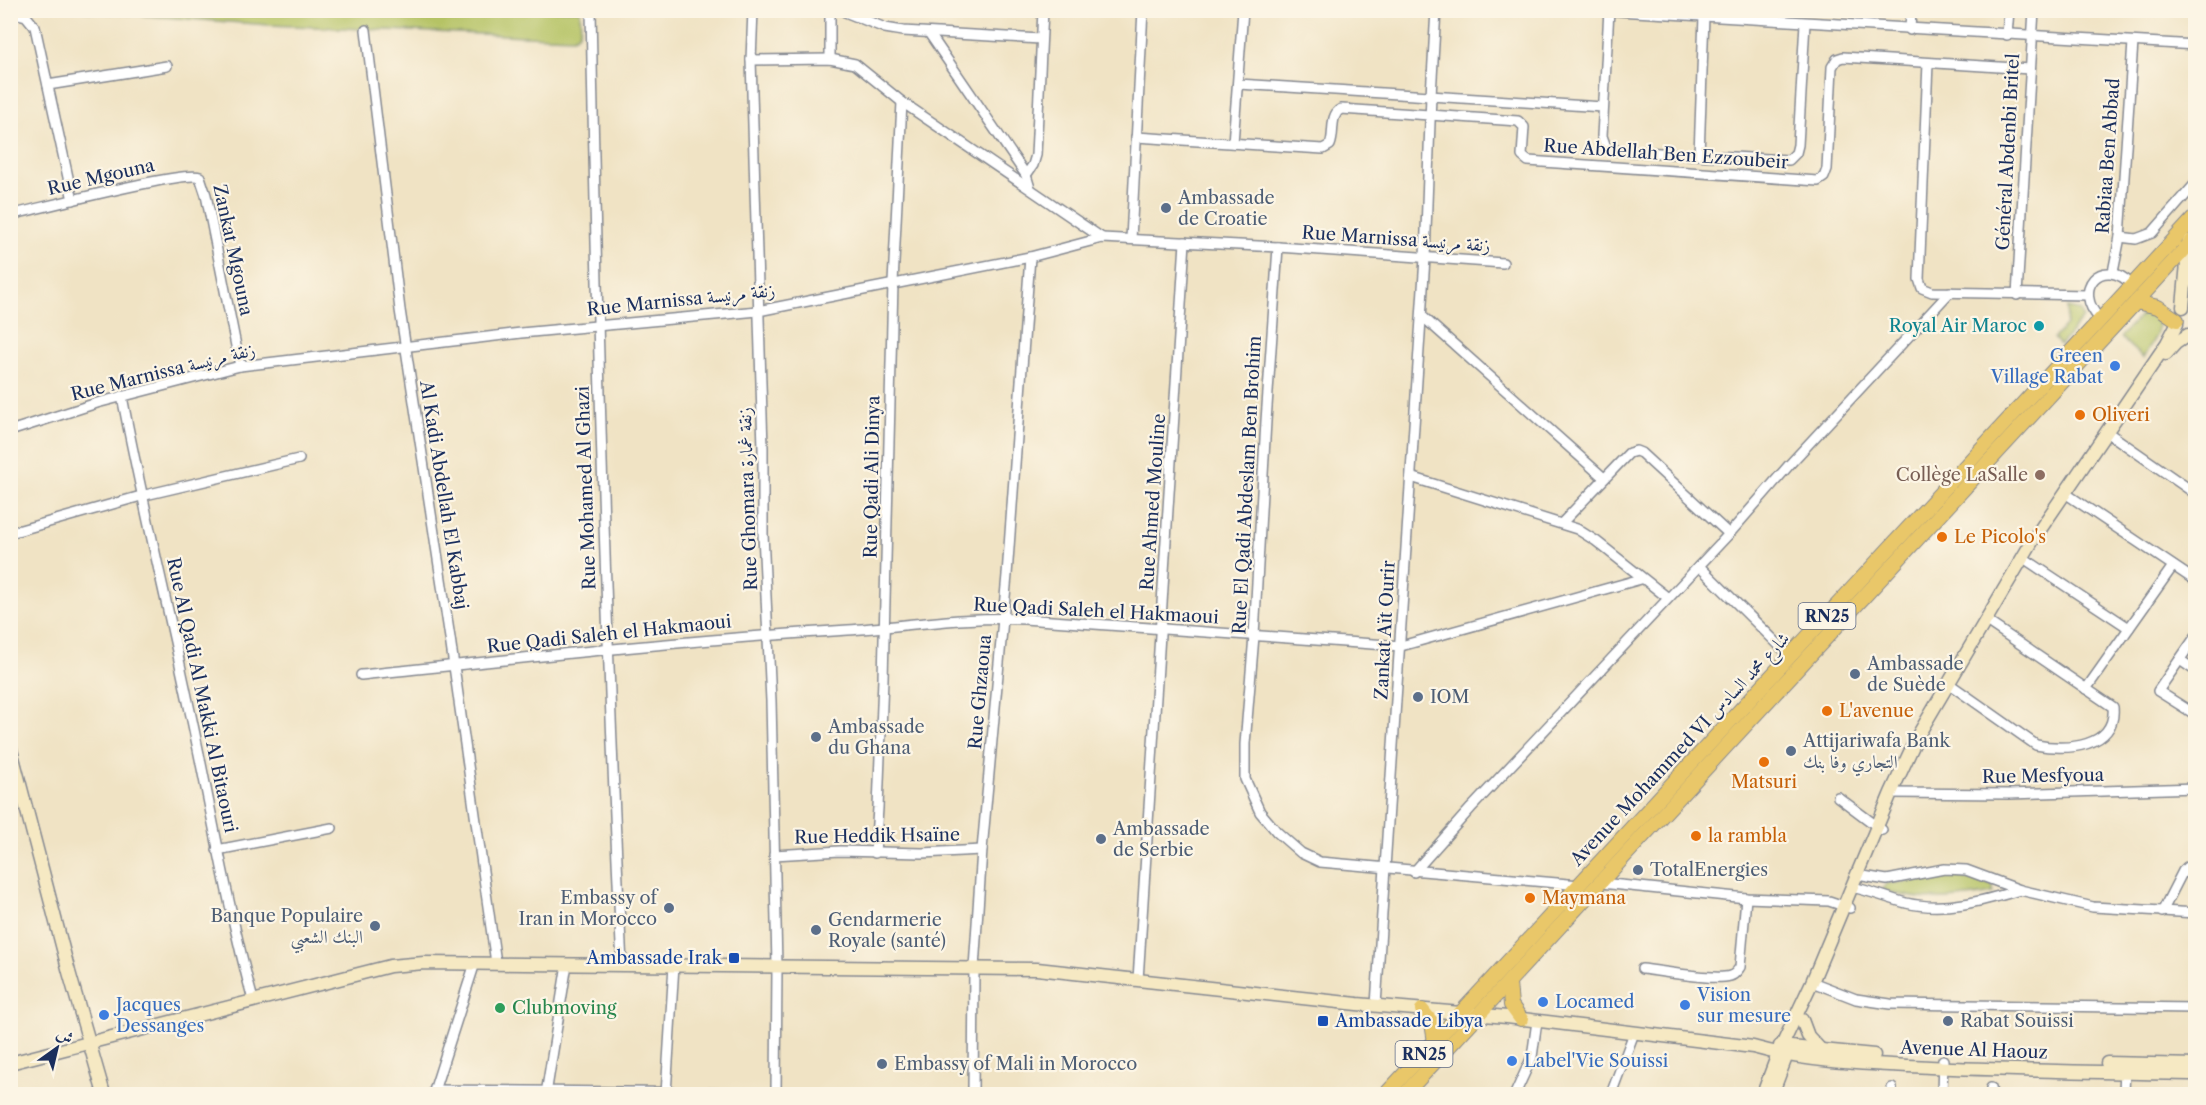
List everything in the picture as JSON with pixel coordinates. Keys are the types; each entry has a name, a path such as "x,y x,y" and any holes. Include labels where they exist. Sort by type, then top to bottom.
{"main road":[{"path":"2192,336 2181,331 2177,315 2183,307 2194,217"},
{"name":"Avenue Mohammed VI شارع محمد السادس","path":"1405,1095 1601,883 2119,310 2132,285 2194,217"},
{"name":"Avenue Mohammed VI شارع محمد السادس","path":"1386,1095 2100,320 2136,302 2192,241"},
{"path":"2136,302 2158,307 2177,322"},
{"path":"2183,307 2196,303"},
{"path":"2109,433 2167,343 2177,322"},
{"path":"1763,1095 1815,983 1917,737 1951,685 2025,558 2067,494 2169,350 2192,336"},
{"path":"10,746 63,950 104,1095"},
{"path":"1855,887 1863,876 1879,829"},
{"name":"Avenue Al Haouz","path":"10,1063 401,964 496,963 1037,969 1521,1019 1898,1066 1943,1064 2125,1068 2196,1074"},
{"path":"1509,983 1510,1001 1521,1019"},
{"path":"1772,1095 1784,1050 1802,1020 1815,983"},
{"path":"1422,1010 1432,1023 1435,1042"},
{"path":"1802,1020 1808,1036 1822,1051"},
{"name":"Avenue Al Haouz","path":"1784,1050 1822,1051 1943,1064"},
{"name":"Avenue Al Haouz","path":"2125,1068 2196,1065"}],"street":[{"name":"Rue Mohamed Al Ghazi","path":"591,10 597,326 622,965"},
{"name":"Rue Ghomara زنقة غمارة","path":"753,10 751,60 777,966 776,1094"},
{"path":"830,10 830,59"},
{"path":"1026,175 1033,165 1036,154 1043,10"},
{"path":"1131,239 1143,10"},
{"path":"1233,143 1243,10"},
{"name":"Zankat Aït Ourir","path":"1376,1005 1422,316 1436,10"},
{"path":"1601,10 1910,30 2031,34 2196,45"},
{"path":"1910,30 1911,10"},
{"name":"Général Abdenbi Britel","path":"2007,35 2009,10"},
{"name":"Général Abdenbi Britel","path":"2017,295 2034,10"},
{"name":"Rue Abdellah Ben Ezzoubeir","path":"1609,11 1602,136 1606,147 1612,150 1789,160 1796,153 1798,145 1805,23"},
{"path":"10,12 26,16 35,27 73,200"},
{"path":"845,12 885,28 929,33 1041,39"},
{"path":"1699,155 1704,16"},
{"name":"Al Kadi Abdellah El Kabbaj","path":"366,30 405,345 496,963"},
{"path":"929,33 1026,175 1030,188"},
{"name":"Rabiaa Ben Abbad","path":"2113,272 2120,237 2133,42"},
{"name":"Rue Abdellah Ben Ezzoubeir","path":"1136,137 1326,148 1332,141 1335,116 1341,109 1518,121 1524,128 1522,156 1528,161 1818,181 1824,177 1827,169 1832,67 1837,59 1843,57 1929,63"},
{"path":"751,60 830,59 855,64 902,102 1102,238"},
{"path":"2030,69 1929,63 1920,282 1922,288 1929,292 2087,295"},
{"path":"48,85 167,66"},
{"path":"1238,84 1603,107"},
{"name":"Rue Qadi Ali Dinya","path":"874,853 879,798 893,284 902,102"},
{"name":"Rue Mgouna","path":"10,215 184,176 200,177"},
{"name":"Zankat Mgouna","path":"200,177 206,195 240,366"},
{"path":"2120,237 2136,239 2152,233 2196,183"},
{"name":"Rue Marnissa زنقة مرنيسة","path":"10,431 122,396 240,366 405,345 758,311 1030,257 1102,238 1278,247 1503,263"},
{"name":"Rue Ahmed Mouline","path":"1138,980 1185,242"},
{"name":"Rue El Qadi Abdeslam Ben Brohim","path":"1278,247 1244,765 1245,779 1260,812 1290,845 1311,859 1336,865 1580,885"},
{"name":"Rue Ghzaoua","path":"973,1095 974,968 982,850 1003,618 1030,257"},
{"path":"2100,320 2092,309 2087,295 2090,284 2097,276 2113,272 2132,285"},
{"path":"1414,872 1471,808 1729,534 1790,464 1950,292"},
{"path":"1422,316 1604,478"},
{"name":"Rue Al Qadi Al Makki Al Bitaouri","path":"122,396 141,496 253,1000"},
{"path":"2109,433 2196,494"},
{"path":"1562,523 1629,453 1636,451 1641,453 1729,534"},
{"path":"10,533 141,496 299,459"},
{"path":"1411,477 1577,529 1596,541 1641,579 1668,598"},
{"path":"2067,494 2196,580"},
{"path":"2025,558 2129,628"},
{"path":"1699,566 1790,656"},
{"path":"2086,689 2173,566"},
{"name":"Rue Qadi Saleh el Hakmaoui","path":"361,675 767,635 883,628 966,619 1003,618 1401,646 1641,579"},
{"path":"1951,685 2036,744 2048,747 2092,743 2099,739 2110,724 2114,716 2113,707 1987,622"},
{"path":"2196,636 2158,691 2196,715"},
{"path":"2180,660 2196,671"},
{"name":"Rue Mesfyoua","path":"1894,794 2009,794 2196,788"},
{"path":"1838,797 1879,829"},
{"path":"218,850 332,828"},
{"name":"Rue Heddik Hsaïne","path":"774,855 840,851 874,853 982,850"},
{"path":"2162,912 2183,871 2187,867 2196,866"},
{"path":"1863,876 1887,880 1944,869 1966,870 2020,890 2093,907 2196,913"},
{"path":"1601,883 1746,898 1829,901 1847,907"},
{"path":"1855,887 1908,903 1935,906 1960,906 2020,890"},
{"path":"1642,969 1709,976 1729,977 1735,974 1740,967 1746,898"},
{"path":"475,963 434,1092 819,1095"},
{"path":"546,1093 567,964"},
{"path":"666,1093 674,965"},
{"path":"1815,983 1856,999 1890,1004 2196,1008"},
{"path":"1515,1095 1532,1057 1537,1021"},
{"path":"1611,1095 1634,1033"},
{"path":"1942,1095 1943,1064"},
{"path":"2124,1095 2125,1068"}],"green space":[{"path":"580,10 580,30 573,38 269,25 83,11"},
{"path":"2067,308 2081,311 2083,318 2060,345 2054,338 2066,325"},
{"path":"2148,313 2158,320 2157,334 2143,358 2120,337 2142,314"},
{"path":"1949,874 1993,885 1993,893 1925,899 1883,890 1886,883"}],"place":[{"name":"Ambassade de Croatie","path":"1166,208"},
{"name":"Royal Air Maroc","path":"2039,326"},
{"name":"Green Village Rabat","path":"2115,366"},
{"name":"Oliveri","path":"2080,415"},
{"name":"Collège LaSalle","path":"2040,475"},
{"name":"Le Picolo's","path":"1942,537"},
{"name":"Ambassade de Suède","path":"1855,674"},
{"name":"IOM","path":"1418,697"},
{"name":"L'avenue","path":"1827,711"},
{"name":"Ambassade du Ghana","path":"816,737"},
{"name":"Attijariwafa Bank التجاري وفا بنك","path":"1791,751"},
{"name":"Matsuri","path":"1764,762"},
{"name":"la rambla","path":"1696,836"},
{"name":"Ambassade de Serbie","path":"1101,839"},
{"name":"TotalEnergies","path":"1638,870"},
{"name":"Maymana","path":"1530,898"},
{"name":"Embassy of Iran in Morocco","path":"669,908"},
{"name":"Banque Populaire البنك الشعبي","path":"375,926"},
{"name":"Gendarmerie Royale (santé)","path":"816,930"},
{"name":"Ambassade Irak","path":"734,958"},
{"name":"Locamed","path":"1543,1002"},
{"name":"Vision sur mesure","path":"1685,1005"},
{"name":"Clubmoving","path":"500,1008"},
{"name":"Jacques Dessanges","path":"104,1015"},
{"name":"Ambassade Libya","path":"1323,1021"},
{"name":"Rabat Souissi","path":"1948,1021"},
{"name":"Label'Vie Souissi","path":"1512,1061"},
{"name":"Embassy of Mali in Morocco","path":"882,1064"}]}
